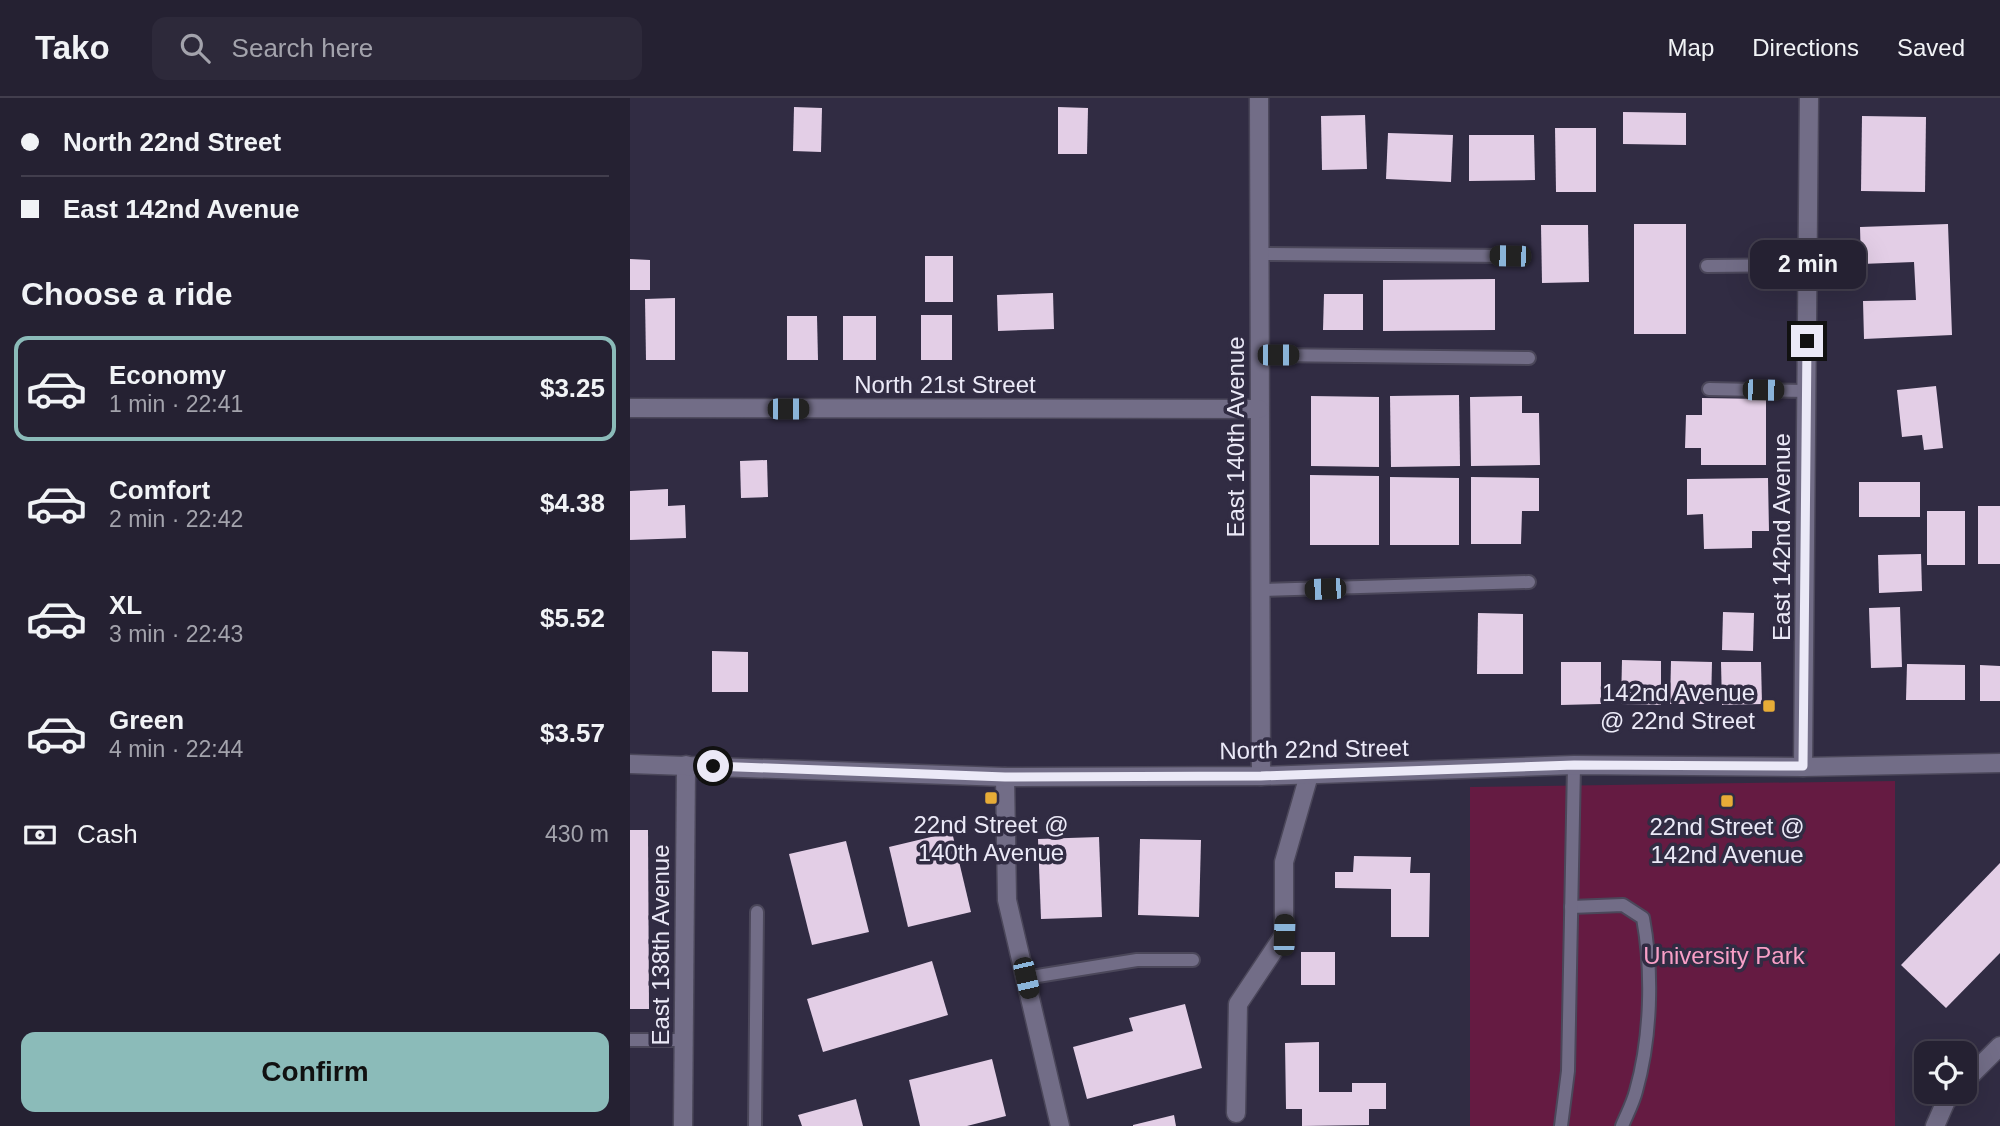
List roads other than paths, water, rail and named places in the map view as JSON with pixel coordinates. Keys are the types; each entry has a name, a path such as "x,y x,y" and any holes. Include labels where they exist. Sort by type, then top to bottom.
{"street":[{"name":"East 140th Avenue","path":"1259,98 1261,776"},
{"name":"East 142nd Avenue","path":"1803,766 1809,98"},
{"name":"North 21st Street","path":"630,408 1259,409"},
{"name":"North 22nd Street","path":"630,764 1005,777 1309,775 1574,765 2000,763"},
{"name":"East 138th Avenue","path":"683,1126 686,765"},
{"path":"1236,1113 1238,1004 1284,935 1284,862 1309,775"},
{"path":"1005,777 1007,900 1060,1126"},
{"path":"1977,1069 2000,1046"},
{"path":"1935,1126 1945,1104"}],"lane":[{"path":"1259,254 1510,256"},
{"path":"1707,266 1807,265"},
{"path":"1259,355 1529,358"},
{"path":"1709,389 1806,391"},
{"path":"1260,590 1529,582"},
{"path":"1561,1126 1568,1071 1574,765"},
{"path":"1571,907 1623,905 1643,918 1649,952 1647,1027 1636,1091 1622,1126"},
{"path":"755,1126 757,912"},
{"path":"1026,978 1137,960 1193,960"},
{"path":"630,1040 684,1040"}],"place":[{"name":"142nd Avenue @ 22nd Street","path":"1769,706"},
{"name":"22nd Street @ 140th Avenue","path":"991,798"},
{"name":"22nd Street @ 142nd Avenue","path":"1727,801"}],"park label":[{"name":"University Park","path":"1724,955"}]}
